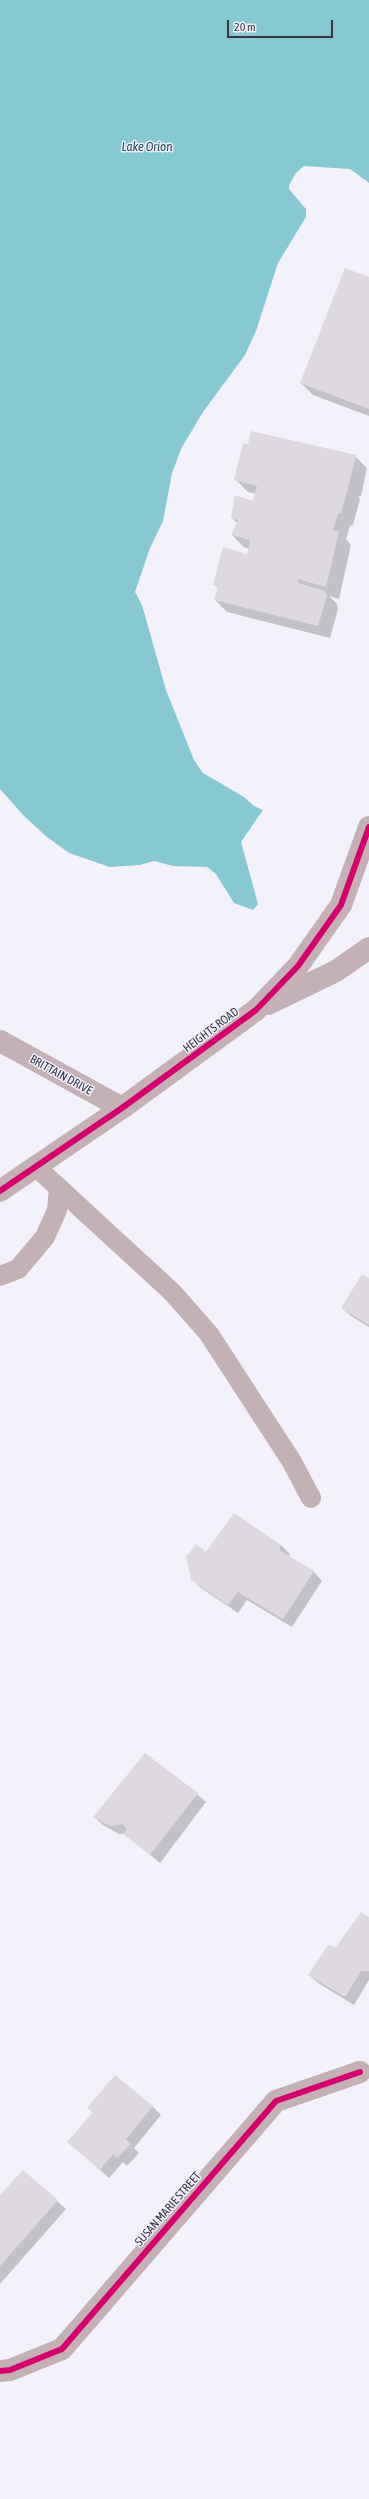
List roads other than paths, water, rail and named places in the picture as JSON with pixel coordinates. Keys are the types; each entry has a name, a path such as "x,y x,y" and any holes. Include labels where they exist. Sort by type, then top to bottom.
{"street":[{"name":"HEIGHTS ROAD","path":"0,1191 122,1108 256,1010 298,966 341,905 369,827"},
{"path":"256,1010 336,971 369,948"},
{"name":"BRITTAIN DRIVE","path":"0,1042 122,1108"},
{"name":"SUSAN MARIE STREET","path":"0,2371 10,2370 62,2349 276,2101 360,2072"}],"lane":[{"path":"35,1166 172,1292 210,1334 292,1462 311,1498"},
{"path":"0,1276 18,1269 45,1237 57,1210 59,1188"}],"water":[{"name":"Lake Orion","path":"0,0 369,0 369,183 350,169 304,166 296,173 289,185 289,189 306,209 306,217 278,263 256,331 245,355 203,412 182,447 172,473 163,521 150,548 135,592 142,605 166,690 194,760 203,773 244,797 254,806 263,810 241,842 258,904 253,910 234,903 216,874 207,867 173,866 154,861 140,865 110,867 69,853 47,837 24,816 0,789"}]}
